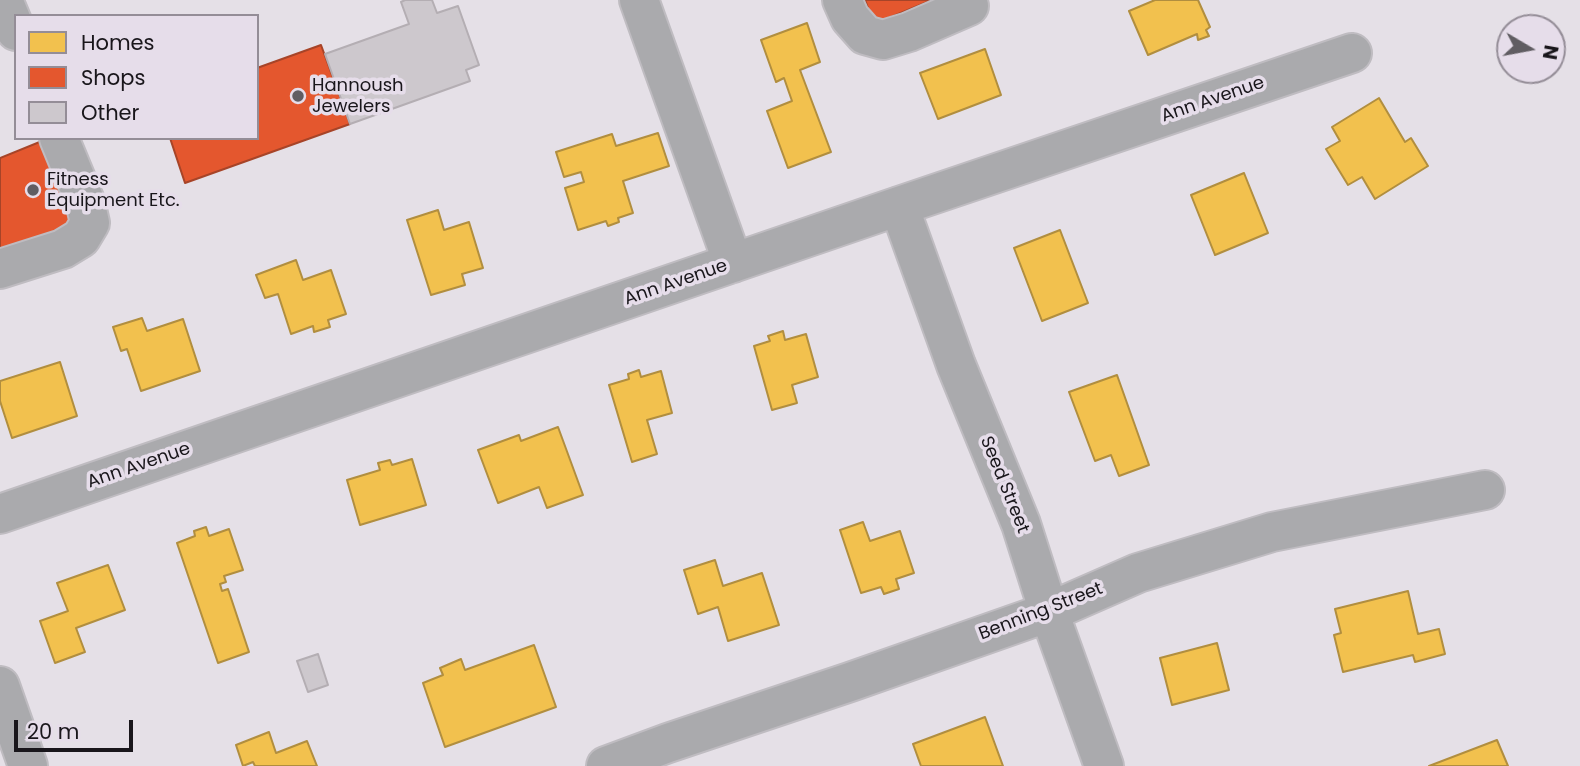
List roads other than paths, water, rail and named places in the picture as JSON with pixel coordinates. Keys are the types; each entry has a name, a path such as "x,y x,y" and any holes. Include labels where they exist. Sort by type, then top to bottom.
{"street":[{"path":"3,0 14,26"},
{"path":"639,0 733,263"},
{"path":"842,0 850,18 865,35 883,40 909,32 969,6"},
{"name":"Ann Avenue","path":"0,514 1352,53"},
{"path":"0,269 63,249 81,238 90,223 85,201 60,140"},
{"name":"Seed Street","path":"899,206 956,365 1021,524 1104,766"},
{"name":"Benning Street","path":"606,766 1049,612 1138,573 1272,532 1485,490"},
{"path":"0,686 28,766"}],"place":[{"name":"Hannoush Jewelers","path":"298,96"},
{"name":"Fitness Equipment Etc.","path":"33,190"}]}
